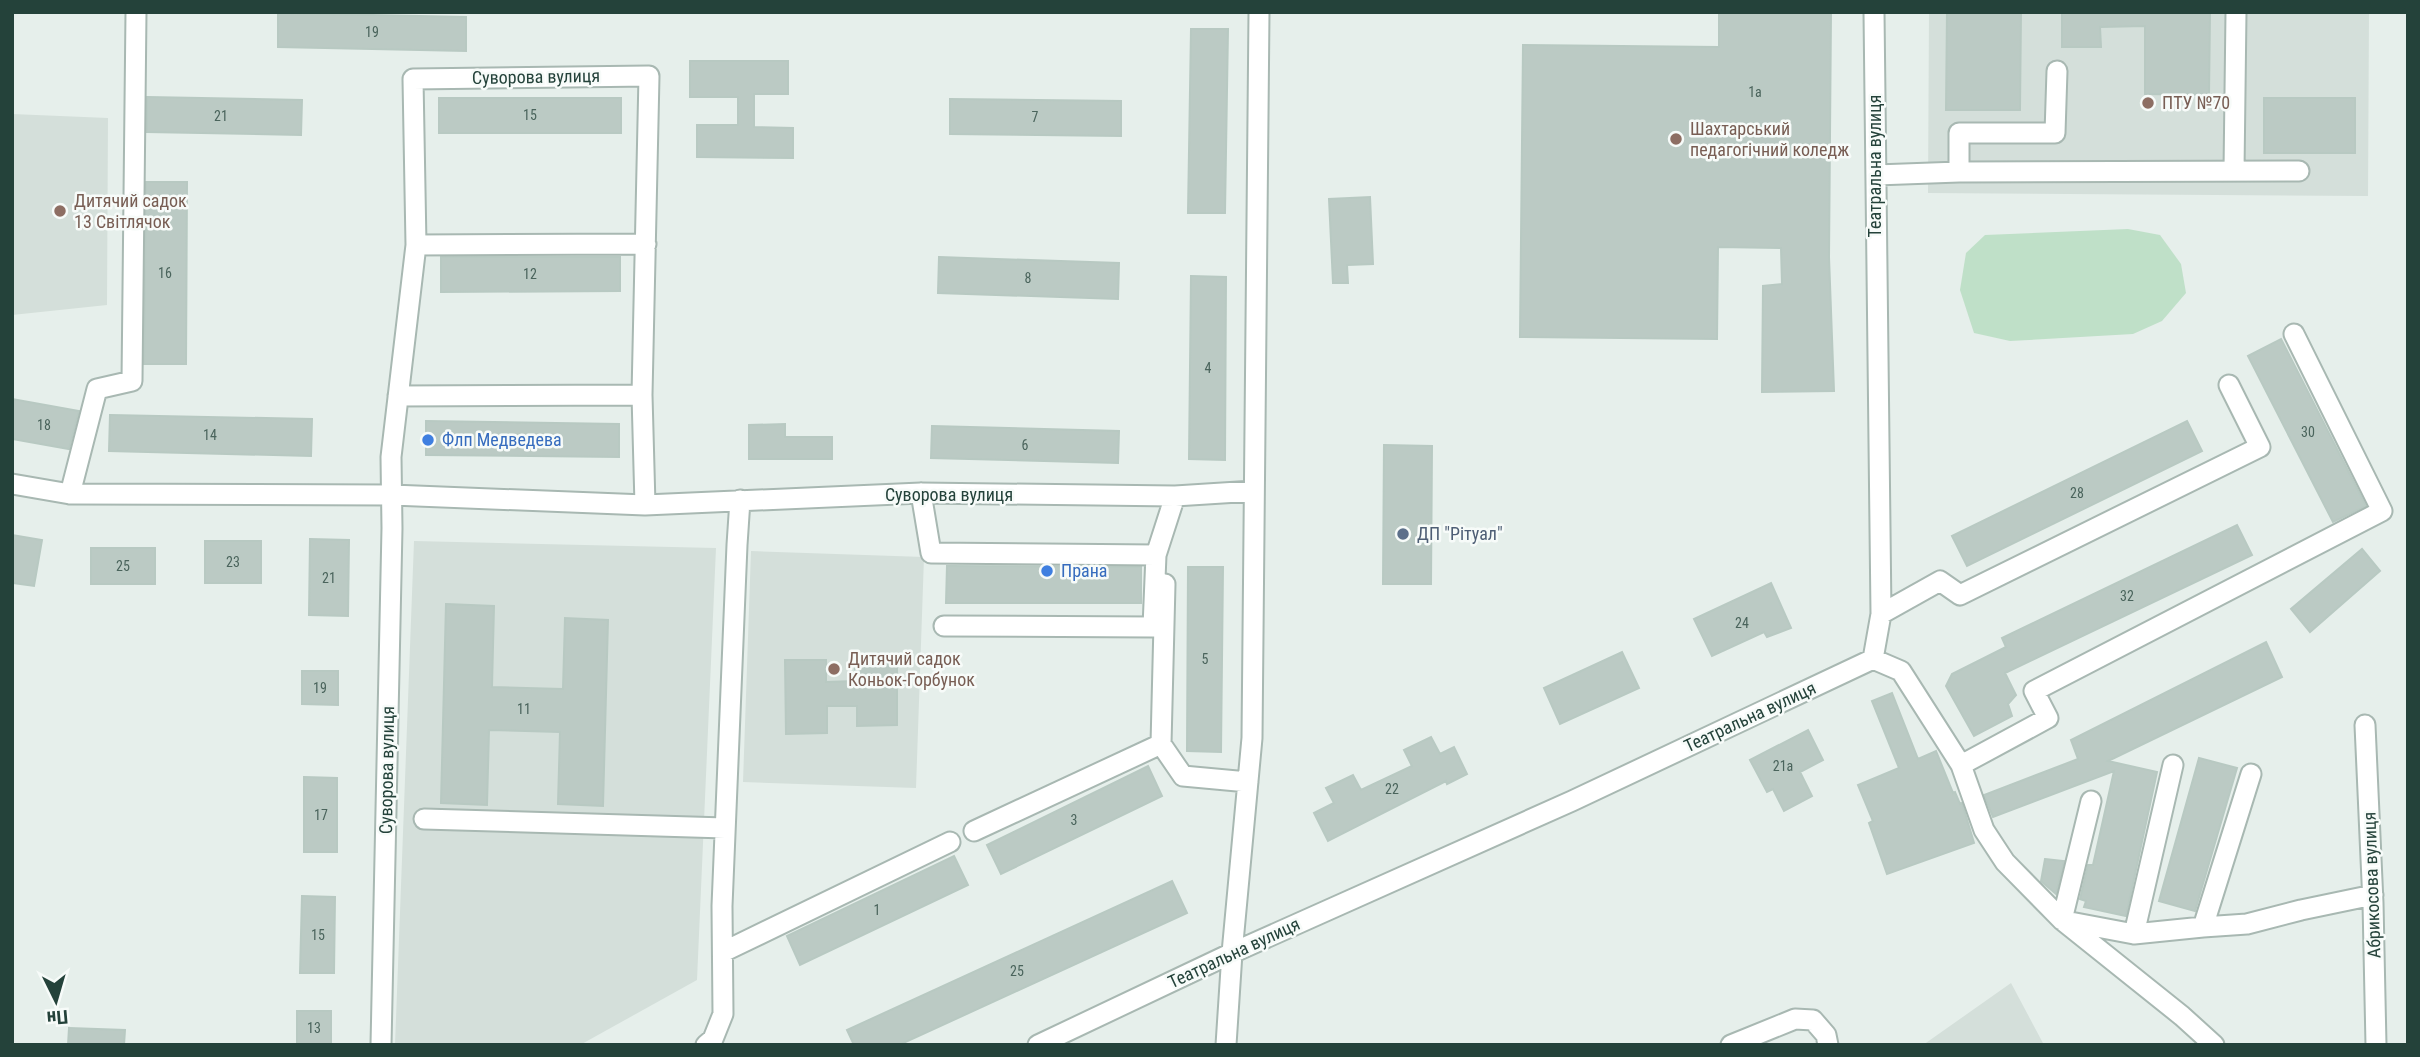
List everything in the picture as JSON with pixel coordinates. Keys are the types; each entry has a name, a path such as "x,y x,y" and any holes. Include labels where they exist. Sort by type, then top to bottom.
{"street":[{"path":"70,494 97,389 132,381 136,12"},
{"path":"1226,1045 1252,738 1259,12"},
{"name":"Театральна вулиця","path":"1038,1045 1232,953 1559,807 1873,659 1881,614 1874,12"},
{"path":"2234,171 2236,12"},
{"path":"1959,172 1959,133 2055,133 2057,71"},
{"name":"Суворова вулиця","path":"381,1045 391,457 415,244 413,79 649,76 642,395 645,505"},
{"path":"1876,175 1959,172 2299,171"},
{"path":"415,244 646,244"},
{"path":"1961,765 2048,718 2034,691 2382,510 2294,334"},
{"path":"1881,614 1940,581 1960,595 2260,447 2229,385"},
{"path":"398,396 642,395"},
{"name":"Суворова вулиця","path":"12,484 70,494 392,495 645,505 921,493 1175,496 1254,491"},
{"path":"921,493 931,553 1156,555"},
{"path":"944,626 1153,627 1156,555 1175,496"},
{"path":"706,1045 713,1039 723,1014 725,828 740,500"},
{"path":"1165,584 1161,744 1183,776 1248,782"},
{"path":"1873,659 1901,671 1961,765 1984,830 2006,862 2062,920 2214,1045"},
{"name":"Абрикосова вулиця","path":"2365,725 2373,895 2376,1045"},
{"path":"974,831 1161,744"},
{"path":"2134,934 2173,765"},
{"path":"2203,927 2251,774"},
{"path":"2062,920 2091,801"},
{"path":"424,819 725,828"},
{"path":"723,952 950,842"},
{"path":"2062,920 2134,934 2247,924 2301,909 2373,895"},
{"path":"1731,1045 1795,1019 1813,1020 1826,1035 1828,1045"}],"shaded area":[{"name":"ПТУ №70","path":"1929,12 2369,12 2368,196 1928,193"},
{"name":"Дитячий садок 13 Світлячок","path":"12,114 108,118 107,305 12,315"},
{"path":"414,541 716,548 697,980 580,1045 395,1045"},
{"name":"Дитячий садок Коньок-Горбунок","path":"751,551 924,557 916,788 743,782"},
{"path":"2011,983 2044,1045 1923,1045"}],"green space":[{"path":"2128,229 2160,235 2181,264 2186,293 2162,321 2133,334 2010,341 1974,333 1960,290 1966,253 1985,235"}],"building":[{"name":"Шахтарський педагогічний коледж","path":"1719,12 1831,12 1829,257 1834,391 1762,392 1763,286 1782,284 1781,248 1718,247 1717,339 1520,337 1523,45 1719,47"},
{"path":"1947,12 2021,12 2020,110 1946,110"},
{"path":"2062,12 2210,12 2209,95 2145,94 2145,26 2100,27 2101,47 2062,47"},
{"path":"278,13 466,17 466,51 278,47"},
{"path":"1191,29 1228,29 1225,213 1188,213"},
{"path":"690,61 788,61 788,94 754,94 754,127 793,128 793,158 697,157 697,125 738,125 738,97 690,97"},
{"path":"147,97 302,100 301,135 147,132"},
{"path":"439,98 621,98 621,133 439,133"},
{"path":"2264,98 2355,98 2355,153 2264,153"},
{"path":"950,99 1121,101 1121,136 950,134"},
{"path":"146,182 187,182 186,364 144,364"},
{"path":"1370,197 1373,264 1347,265 1348,283 1333,283 1329,199"},
{"path":"441,257 620,257 620,291 441,292"},
{"path":"939,257 1119,263 1118,299 938,293"},
{"path":"1191,276 1226,277 1225,460 1189,459"},
{"path":"2281,339 2366,506 2333,522 2248,356"},
{"path":"12,399 79,411 69,449 12,439"},
{"path":"110,415 312,419 311,456 109,451"},
{"path":"426,421 619,424 619,457 426,455"},
{"path":"2187,421 2202,451 1967,566 1952,536"},
{"path":"785,424 785,437 832,437 832,459 749,459 749,425"},
{"path":"932,426 1119,431 1118,463 931,458"},
{"path":"1384,445 1432,446 1431,584 1383,584"},
{"path":"2237,525 2252,555 2005,673 2016,695 2008,704 2012,716 1974,736 1946,686 1952,674 2006,647 2002,638"},
{"path":"12,535 42,540 34,586 12,583"},
{"path":"310,539 349,540 348,616 309,615"},
{"path":"205,541 261,541 261,583 205,583"},
{"path":"91,548 155,548 155,584 91,584"},
{"path":"2362,549 2380,571 2310,632 2291,609"},
{"path":"947,566 1141,567 1141,603 946,603"},
{"path":"1188,567 1223,567 1221,752 1187,751"},
{"path":"1771,583 1791,628 1767,637 1764,632 1712,656 1694,619"},
{"path":"446,604 494,606 492,687 563,689 565,618 608,620 603,806 558,804 560,732 489,730 487,805 441,803"},
{"path":"2266,642 2282,677 2108,761 2157,772 2126,916 2084,907 2086,901 2080,899 2088,865 2093,865 2114,771 1993,817 1984,795 2078,759 2071,740"},
{"path":"1622,652 1639,688 1560,724 1544,688"},
{"path":"855,657 897,657 897,725 857,726 857,706 827,706 827,733 786,734 785,660 826,660 826,682 855,681"},
{"path":"302,671 338,671 338,705 302,704"},
{"path":"1892,693 1918,759 1936,751 1953,793 1955,792 1960,804 1962,803 1974,843 1887,874 1869,823 1873,821 1858,785 1899,768 1872,701"},
{"path":"1808,730 1823,760 1800,772 1812,796 1784,811 1773,789 1767,792 1750,760"},
{"path":"1431,737 1440,754 1454,747 1467,774 1447,784 1446,781 1328,841 1314,813 1334,803 1326,788 1353,775 1361,790 1412,766 1404,750"},
{"path":"2199,758 2237,768 2195,911 2159,901"},
{"path":"1148,766 1162,796 1001,874 987,845"},
{"path":"304,777 337,778 337,852 304,852"},
{"path":"954,856 968,885 800,965 787,936"},
{"path":"2045,859 2064,861 2056,894 2041,881"},
{"path":"1172,881 1187,913 899,1045 854,1045 847,1030"},
{"path":"302,896 335,897 334,973 300,973"},
{"path":"297,1011 331,1011 331,1045 297,1045"},
{"path":"69,1028 125,1030 124,1045 68,1045"}],"place":[{"name":"ПТУ №70","path":"2148,103"},
{"name":"Шахтарський педагогічний коледж","path":"1676,139"},
{"name":"Дитячий садок 13 Світлячок","path":"60,211"},
{"name":"Флп Медведева","path":"428,440"},
{"name":"ДП \"Рітуал\"","path":"1403,534"},
{"name":"Прана","path":"1047,571"},
{"name":"Дитячий садок Коньок-Горбунок","path":"834,669"}]}
